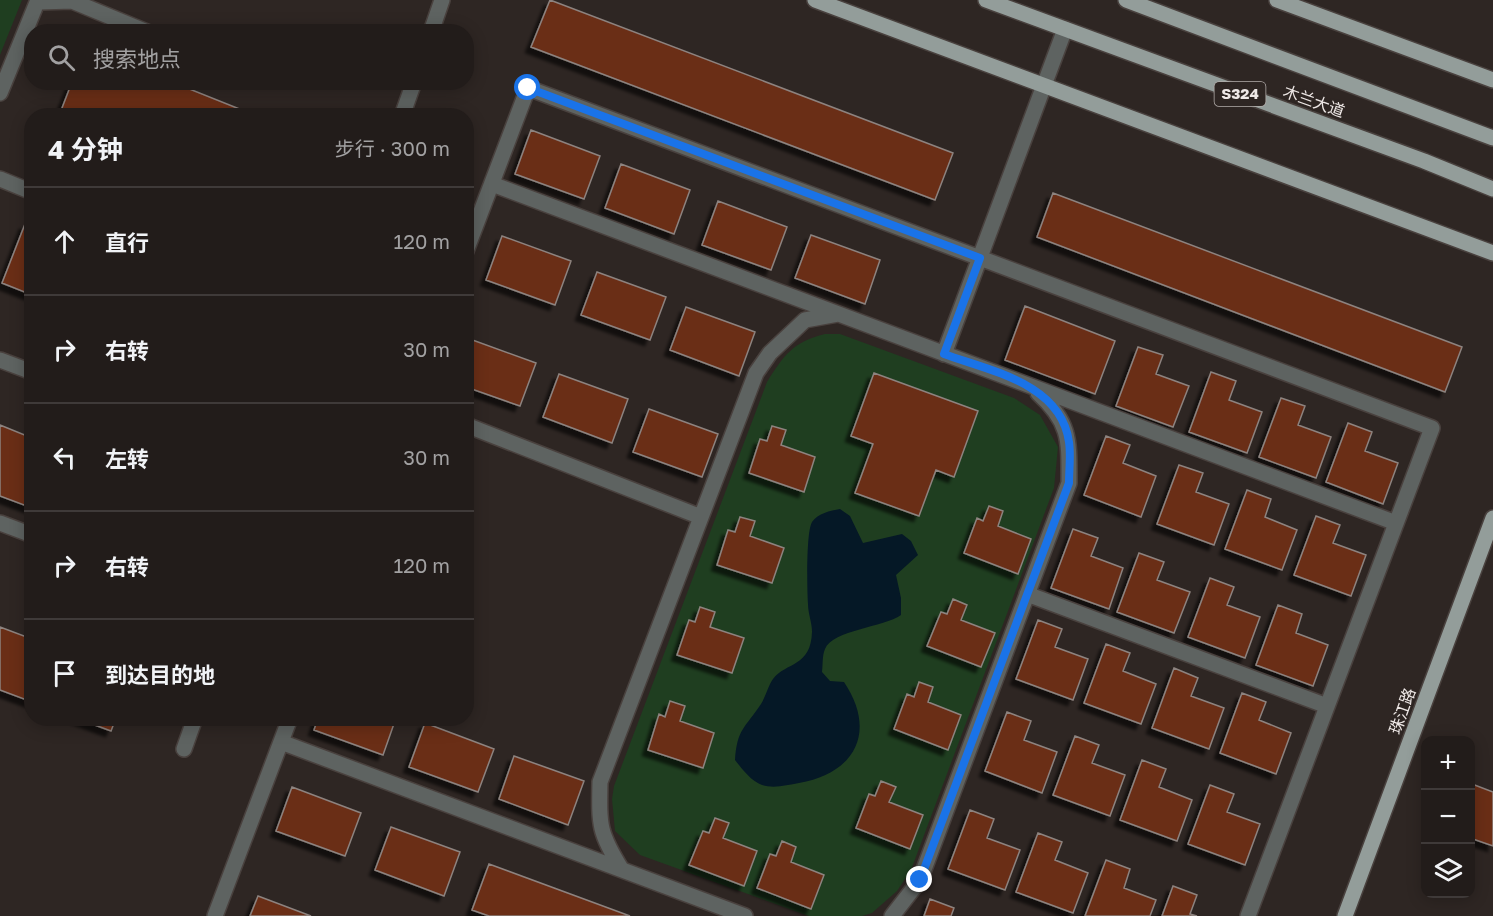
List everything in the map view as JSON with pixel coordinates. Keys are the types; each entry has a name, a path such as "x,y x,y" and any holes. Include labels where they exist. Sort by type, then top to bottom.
{"main road":[{"path":"815,0 1493,253"},
{"name":"木兰大道","path":"986,0 1424,161 1493,189"},
{"name":"木兰大道","path":"1126,0 1493,138"},
{"path":"1277,0 1493,80"},
{"name":"珠江路","path":"1345,916 1493,518"}],"street":[{"path":"434,24 442,0"},
{"path":"28,24 38,1 72,1 128,24"},
{"path":"944,354 1065,29"},
{"path":"0,93 24,35"},
{"path":"474,230 528,88 1432,428 1248,916"},
{"path":"405,108 411,90"},
{"path":"0,179 24,189"},
{"path":"492,184 1396,523"},
{"path":"622,870 609,849 599,823 600,782 756,373 770,352 805,320 838,314"},
{"path":"0,360 24,369"},
{"path":"892,916 920,880 1069,483 1069,441 1057,410 1032,387"},
{"path":"474,428 701,517"},
{"path":"0,523 24,532"},
{"path":"1027,594 1327,706"},
{"path":"184,749 192,726"},
{"path":"215,916 287,726"},
{"path":"281,742 622,870 728,913 745,916"}],"green space":[{"path":"0,0 22,0 0,55"},
{"path":"825,334 840,334 1014,398 1040,415 1058,447 1054,488 911,870 897,891 872,913 862,916 809,916 640,855 615,831 612,799 614,786 767,382 790,351 805,341"}],"water":[{"path":"840,509 850,516 863,543 902,534 911,541 918,555 896,575 901,598 901,615 838,637 825,649 822,672 830,681 844,682 854,700 859,717 859,733 855,747 847,760 835,770 819,778 780,786 762,785 750,778 735,760 738,742 743,729 763,701 773,679 803,658 811,643 807,587 810,528 818,516"}],"building":[{"path":"550,0 953,153 935,200 531,47"},
{"path":"69,90 192,90 237,108 62,108"},
{"path":"531,130 600,156 584,199 515,174"},
{"path":"621,164 690,190 674,234 605,208"},
{"path":"1053,193 1462,347 1445,392 1037,237"},
{"path":"718,201 787,227 771,270 702,245"},
{"path":"24,227 24,292 2,283"},
{"path":"811,235 880,260 865,304 795,278"},
{"path":"502,236 571,261 555,305 486,280"},
{"path":"597,272 666,297 650,340 581,315"},
{"path":"1025,306 1115,341 1095,394 1005,360"},
{"path":"686,307 755,332 739,376 670,350"},
{"path":"474,341 536,363 520,406 474,390"},
{"path":"1138,347 1163,355 1156,374 1189,386 1173,427 1116,406"},
{"path":"1211,372 1236,381 1229,400 1262,412 1247,453 1189,432"},
{"path":"874,373 978,411 954,477 936,470 919,516 855,493 873,444 851,436"},
{"path":"559,374 628,399 612,443 543,417"},
{"path":"1281,398 1305,406 1298,425 1331,437 1316,478 1259,457"},
{"path":"649,409 718,434 702,477 633,452"},
{"path":"1348,423 1372,432 1365,451 1398,463 1383,504 1326,482"},
{"path":"0,425 24,435 24,505 0,496"},
{"path":"772,426 786,430 781,445 815,457 804,492 749,473 760,439 767,441"},
{"path":"1106,436 1130,445 1123,463 1156,476 1141,517 1084,495"},
{"path":"1179,465 1203,473 1196,492 1229,504 1214,545 1157,524"},
{"path":"1247,490 1271,499 1265,517 1297,530 1282,570 1225,549"},
{"path":"989,506 1003,511 998,526 1031,539 1018,574 964,553 977,518 983,521"},
{"path":"1316,516 1340,525 1333,543 1366,555 1351,596 1294,575"},
{"path":"740,517 755,521 750,536 784,548 772,583 717,565 728,530 735,532"},
{"path":"1073,529 1098,538 1091,556 1123,568 1109,609 1051,588"},
{"path":"1139,553 1164,562 1157,580 1190,592 1174,633 1117,612"},
{"path":"1210,578 1234,587 1227,605 1260,617 1245,658 1188,637"},
{"path":"953,599 967,605 961,620 995,633 981,667 927,646 941,612 947,614"},
{"path":"1278,605 1302,614 1296,633 1328,645 1313,686 1256,665"},
{"path":"700,607 715,612 710,627 744,638 732,673 677,655 689,620 695,622"},
{"path":"1038,620 1062,629 1055,647 1088,659 1073,700 1016,679"},
{"path":"0,627 24,636 24,699 0,690"},
{"path":"1106,644 1130,653 1123,671 1156,684 1141,724 1084,703"},
{"path":"1174,668 1198,678 1191,696 1224,708 1209,749 1152,728"},
{"path":"919,682 933,687 928,702 961,715 948,750 894,729 907,694 914,697"},
{"path":"1242,693 1266,702 1259,720 1291,733 1276,774 1220,753"},
{"path":"670,701 685,706 680,721 714,733 703,768 648,750 659,714 665,717"},
{"path":"1007,712 1031,721 1024,740 1057,752 1042,793 985,771"},
{"path":"98,726 113,726 111,731"},
{"path":"315,726 393,726 383,755 314,730"},
{"path":"424,726 433,726 494,749 478,792 409,767"},
{"path":"1075,736 1099,745 1092,763 1125,775 1110,816 1053,795"},
{"path":"514,756 584,781 568,825 499,799"},
{"path":"1142,760 1166,769 1159,787 1192,800 1177,841 1120,820"},
{"path":"881,781 896,787 889,802 923,815 910,849 856,828 869,794 875,796"},
{"path":"1210,785 1234,794 1227,812 1260,824 1245,865 1188,844"},
{"path":"1475,785 1493,792 1493,846 1475,840"},
{"path":"292,787 361,813 345,856 276,831"},
{"path":"970,810 994,819 987,838 1020,850 1005,890 948,869"},
{"path":"715,818 729,823 723,838 757,851 744,886 689,865 703,831 709,833"},
{"path":"391,827 460,852 444,896 375,870"},
{"path":"1038,833 1062,842 1055,860 1088,873 1073,913 1016,892"},
{"path":"782,841 796,847 791,862 824,875 811,909 757,888 770,854 776,856"},
{"path":"1106,860 1130,869 1124,888 1156,900 1150,916 1085,916"},
{"path":"489,864 630,916 489,916 472,910"},
{"path":"1173,886 1197,895 1190,914 1197,916 1162,916"},
{"path":"258,896 311,916 250,916"},
{"path":"930,899 954,908 951,916 924,916"}],"route":[{"path":"528,88 980,258 944,354 1032,387 1057,410 1069,441 1069,483 920,880"}]}
